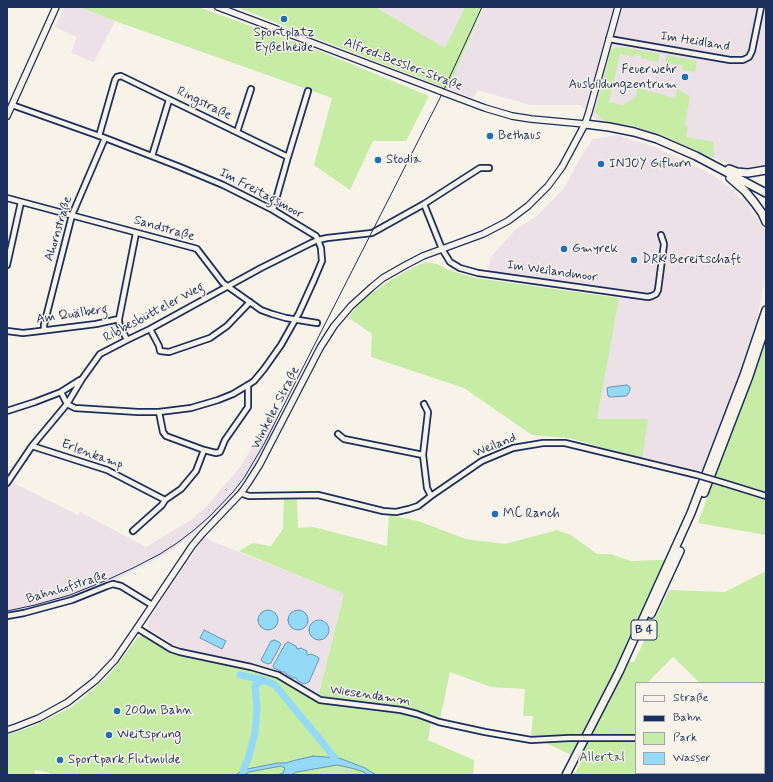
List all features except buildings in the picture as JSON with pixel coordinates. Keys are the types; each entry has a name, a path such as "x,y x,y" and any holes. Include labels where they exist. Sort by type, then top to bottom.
{"highway":[{"path":"585,124 634,132 657,139 708,162 766,193"},
{"path":"708,162 737,172 748,173 766,170"},
{"path":"708,162 737,183 745,191 762,213 766,222"},
{"name":"B 4","path":"566,775 620,672 692,513 766,310"},
{"name":"B 4","path":"570,775 623,674 696,515 741,398 766,325"}],"street":[{"path":"7,116 56,7"},
{"name":"Alfred-Bessler-Straße","path":"218,7 485,108 512,116 585,124"},
{"path":"585,124 618,7"},
{"name":"Im Heidland","path":"609,39 730,60 743,60 749,57 752,51 761,7"},
{"name":"Ringstraße","path":"99,136 115,80 117,77 122,76 288,157"},
{"path":"237,132 251,89"},
{"path":"273,210 308,91"},
{"path":"152,156 169,100"},
{"name":"Im Freitagsmoor","path":"12,105 105,138 223,185 273,210 316,236 318,240"},
{"name":"Winkeler Straße","path":"7,730 47,714 68,702 96,680 121,653 186,554 198,538 248,483 260,464 320,348 341,317 361,296 383,278 408,263 483,234 508,221 528,206 548,186 562,167 585,124"},
{"name":"Ahornstraße","path":"44,330 72,215 105,138"},
{"path":"61,392 67,404 75,408 138,412 160,412 191,408 233,394 248,385 264,369 295,319 321,266 321,248 318,240 372,233 424,204 480,168 489,168"},
{"name":"Sandstraße","path":"7,198 194,248 224,283 261,310 272,314 317,323"},
{"path":"7,266 21,202"},
{"name":"Im Weilandmoor","path":"424,204 442,249 450,262 460,268 648,297 656,294 658,290 664,244 661,235"},
{"path":"119,320 136,233"},
{"name":"Ribbesbütteler Weg","path":"7,483 32,446 67,404 100,354 150,329 286,255 318,240"},
{"path":"150,329 160,351 169,352 210,338 227,326 250,302"},
{"name":"Am Quälberg","path":"7,331 22,333 119,320 127,340"},
{"path":"7,411 61,392 82,380"},
{"path":"160,412 164,435 216,454 220,452 225,440 248,407 248,385"},
{"path":"424,404 428,412 423,455 427,488 431,496"},
{"path":"338,434 344,439 423,455"},
{"name":"Weiland","path":"241,492 249,496 318,495 383,511 396,512 418,506 482,460 513,448 543,443 565,443 696,475 766,496"},
{"name":"Erlenkamp","path":"32,446 108,470 165,500"},
{"path":"133,531 162,505 165,500 181,489 196,470 204,450"},
{"name":"Bahnhofstraße","path":"7,616 72,600 113,584 122,586 152,605"},
{"name":"Wiesendamm","path":"137,628 171,649 278,675 320,700 401,710 446,723 531,740 569,738 635,738"}],"shaded area":[{"path":"65,7 80,7 115,21 94,62 71,53 77,37 55,27"},
{"path":"465,7 445,48 377,8"},
{"path":"484,7 766,7 766,165 739,168 698,152 661,135 634,126 598,121 580,105 530,105 478,90 473,98 448,89"},
{"path":"617,135 655,147 715,176 749,205 766,233 766,275 756,324 705,472 592,445 620,290 488,270 491,257 516,229 537,216 564,188 583,153 593,139"},
{"path":"268,419 278,423 256,462 232,496 189,538 164,555 119,578 67,598 20,612 7,614 7,483 9,481 78,515 80,512 146,547 191,520 207,506 241,466"},
{"path":"204,538 344,594 318,696 276,672 250,664 181,649 150,630 148,622","holes":["288,642 296,646 297,649 307,655 286,675 285,644"]}],"green space":[{"path":"80,7 198,7 317,50 429,96 406,141 373,141 350,190 314,165 332,98 115,21"},
{"path":"237,7 378,7 377,8 445,48 465,7 483,7 448,89"},
{"path":"621,47 660,54 658,62 641,58 641,56 636,54 635,57 620,54 609,102 623,105 634,98 637,88 675,98 677,89 690,96 685,125 688,126 686,137 713,142 714,158 661,135 634,126 607,122 595,112 611,49"},
{"path":"666,55 697,61 695,72 683,70 683,66 665,63"},
{"path":"425,262 437,264 449,270 476,278 619,298 597,419 648,419 642,458 568,438 532,435 464,388 371,357 372,334 348,317 364,299 386,283"},
{"path":"766,335 766,535 698,523"},
{"name":"Allertal","path":"284,497 297,497 298,528 313,527 387,546 389,515 418,521 466,539 505,544 557,530 571,535 597,554 610,554 631,561 665,560 620,662 634,662 669,590 725,592 766,571 766,775 574,775 582,760 531,736 533,716 523,716 525,689 491,687 450,672 440,720 431,721 428,740 474,760 473,775 50,775 50,773 36,770 34,772 36,775 7,775 7,735 31,727 70,708 106,678 137,638 141,636 146,636 178,654 250,667 278,678 317,701 344,594 239,551 253,543 271,546 283,529"}],"water":[{"path":"627,385 630,387 630,390 626,396 608,396 607,388"},
{"path":"268,610 275,613 278,620 275,627 268,630 261,627 258,620 261,613"},
{"path":"298,610 305,613 308,620 305,627 298,630 291,627 288,620 291,613"},
{"path":"319,620 326,623 329,630 326,637 319,640 312,637 309,630 312,623"},
{"path":"204,630 226,641 222,649 200,638"},
{"path":"274,640 281,644 271,663 268,664 261,660 271,641"},
{"path":"288,642 296,646 297,649 301,648 307,651 307,655 311,654 318,657 319,659 309,682 304,684 285,672 274,668 273,666 285,644"},
{"path":"313,756 339,758 365,768 376,775 367,775 364,772 337,765 297,772 291,775 277,775 283,773 285,768 281,766 249,772 244,775 236,775 247,769 278,763 286,763"}],"waterway":[{"path":"240,675 264,680 275,685 335,758"},
{"path":"243,771 255,733 257,708 255,686 264,680"}],"railway":[{"path":"7,611 70,595 107,580 160,554 194,530 233,492 244,478 264,444 440,98 482,7"}],"place":[{"name":"Sportplatz Eyßelheide","path":"284,19"},
{"name":"Feuerwehr Ausbildungzentrum","path":"685,77"},
{"name":"Bethaus","path":"490,136"},
{"name":"Stodia","path":"378,160"},
{"name":"INJOY Gifhorn","path":"601,164"},
{"name":"Gmyrek","path":"564,249"},
{"name":"DRK Bereitschaft","path":"634,260"},
{"name":"MC Ranch","path":"495,514"},
{"name":"200m Bahn","path":"117,711"},
{"name":"Weitsprung","path":"109,735"},
{"name":"Sportpark Flutmulde","path":"60,760"}]}
